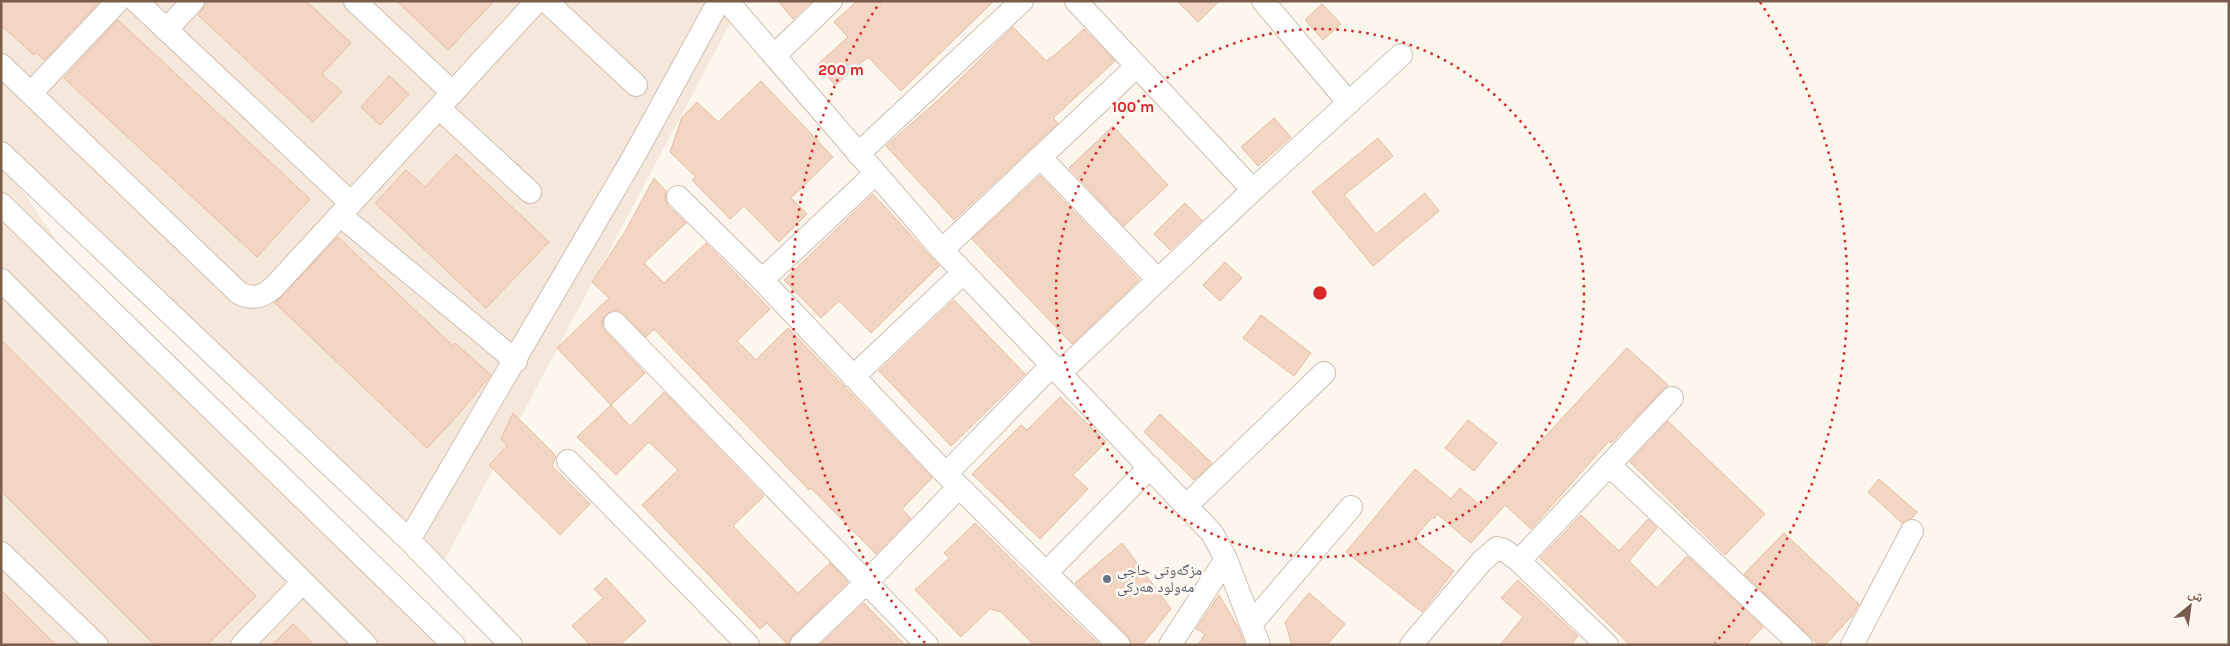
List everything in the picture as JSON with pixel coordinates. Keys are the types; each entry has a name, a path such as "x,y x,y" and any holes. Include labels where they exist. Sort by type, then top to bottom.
{"street":[{"path":"31,93 118,1"},
{"path":"136,1 346,209 516,361"},
{"path":"166,30 193,1"},
{"path":"355,1 530,192"},
{"path":"1,65 245,296 258,297 269,291 537,1"},
{"path":"546,1 636,85"},
{"path":"409,540 516,361 634,156 719,1"},
{"path":"728,1 942,250 1212,533 1226,559 1259,645"},
{"path":"774,56 831,1"},
{"path":"858,154 1022,1"},
{"path":"1076,1 1253,190"},
{"path":"1263,1 1349,103"},
{"path":"801,645 866,583 952,480 1056,369 1158,280 1253,190 1402,55"},
{"path":"942,250 1137,66"},
{"path":"1,153 409,540 511,645"},
{"path":"1040,157 1158,280"},
{"path":"762,280 875,174"},
{"path":"678,197 762,280 952,480 1119,645"},
{"path":"1,204 454,645"},
{"path":"853,377 963,273"},
{"path":"3,286 366,645"},
{"path":"615,323 927,645"},
{"path":"1186,506 1324,373"},
{"path":"1519,561 1672,398"},
{"path":"568,461 748,645"},
{"path":"1609,465 1801,645"},
{"path":"1046,573 1150,467"},
{"path":"1251,624 1351,507"},
{"path":"1852,645 1912,531"},
{"path":"1411,645 1492,551 1498,548 1519,561 1596,641"},
{"path":"1,553 97,645"},
{"path":"1170,645 1226,559"},
{"path":"242,645 303,582"}],"shaded area":[{"path":"1,1 742,1 439,571 1,139"},
{"path":"1,159 88,287 451,645 1,645"}],"building":[{"path":"1,1 99,2 44,60 36,52 34,55 1,25"},
{"path":"209,1 306,1 351,43 322,74 342,92 313,122 198,15"},
{"path":"397,1 494,1 448,50"},
{"path":"778,1 812,1 793,19"},
{"path":"857,1 994,1 901,91 868,57 835,85 817,65 848,37 834,22"},
{"path":"1177,1 1219,1 1198,22"},
{"path":"1322,4 1341,24 1323,40 1305,20"},
{"path":"118,20 310,199 257,257 64,78"},
{"path":"1013,27 1046,61 1084,29 1115,61 1053,118 1058,123 954,220 886,146 945,94"},
{"path":"389,76 409,94 380,125 361,107"},
{"path":"761,81 833,157 791,198 807,214 779,242 744,206 730,219 692,180 696,177 670,152 682,117 697,102 718,122"},
{"path":"1274,118 1291,137 1258,166 1241,147"},
{"path":"1113,126 1168,185 1124,226 1069,168"},
{"path":"1378,138 1393,156 1344,195 1376,234 1425,193 1439,211 1373,266 1312,192"},
{"path":"456,154 549,242 486,308 375,203 406,170 425,187"},
{"path":"1040,176 1139,280 1072,344 972,239"},
{"path":"654,178 666,191 665,200 668,206 686,223 644,263 664,283 706,243 770,309 737,341 756,360 788,328 932,478 902,509 911,518 876,554 811,488 809,490 654,329 646,337 618,310 611,310 603,319 602,326 606,332 645,373 611,405 557,348 609,298 592,282 626,230"},
{"path":"873,194 939,266 871,333 839,301 821,318 784,280"},
{"path":"1185,203 1202,220 1170,250 1154,234"},
{"path":"338,237 453,346 455,343 491,375 458,415 427,448 275,303"},
{"path":"1225,262 1242,278 1220,301 1203,285"},
{"path":"954,300 1025,374 951,446 879,371"},
{"path":"1261,315 1311,353 1294,376 1243,338"},
{"path":"1,340 256,596 207,645 155,645 1,491"},
{"path":"1627,348 1668,385 1611,443 1609,441 1531,529 1505,505 1471,543 1437,514 1434,519 1432,517 1414,539 1454,571 1422,612 1346,552 1415,469 1451,499 1460,488 1481,506"},
{"path":"664,392 764,496 733,526 786,581 798,593 830,563 848,582 792,636 788,645 767,623 760,629 642,505 678,470 649,442 616,475 577,437 611,405 630,426"},
{"path":"1060,397 1106,442 1073,475 1088,489 1040,539 972,474 1021,425 1027,430"},
{"path":"513,413 556,456 552,466 590,504 560,535 489,465 507,446 501,439"},
{"path":"1160,414 1212,463 1194,480 1144,432"},
{"path":"1468,420 1497,443 1474,471 1445,448"},
{"path":"1668,421 1765,514 1725,555 1630,462"},
{"path":"1879,479 1917,512 1912,518 1902,523 1868,492"},
{"path":"1581,515 1619,551 1648,519 1657,528 1629,561 1657,588 1687,556 1763,627 1746,645 1630,645 1540,558"},
{"path":"975,523 1100,645 1034,645 1001,612 990,609 961,637 915,590 949,558 944,553"},
{"path":"1784,533 1859,604 1852,616 1825,645 1819,645 1744,574"},
{"path":"1122,543 1171,609 1142,645 1132,645 1128,636 1075,583"},
{"path":"606,578 646,621 620,645 590,645 572,626 603,598 594,589"},
{"path":"1518,580 1578,636 1571,645 1500,645 1523,617 1501,598"},
{"path":"1,590 56,645 1,645"},
{"path":"1309,593 1345,624 1327,645 1292,645 1285,622"},
{"path":"1219,595 1238,627 1245,645 1198,645 1205,634 1196,629"},
{"path":"864,603 905,645 820,645"},
{"path":"293,624 314,645 272,645"}],"place":[{"name":"مزگەوتی حاجی مەولود هەرکی","path":"1107,579"}]}
